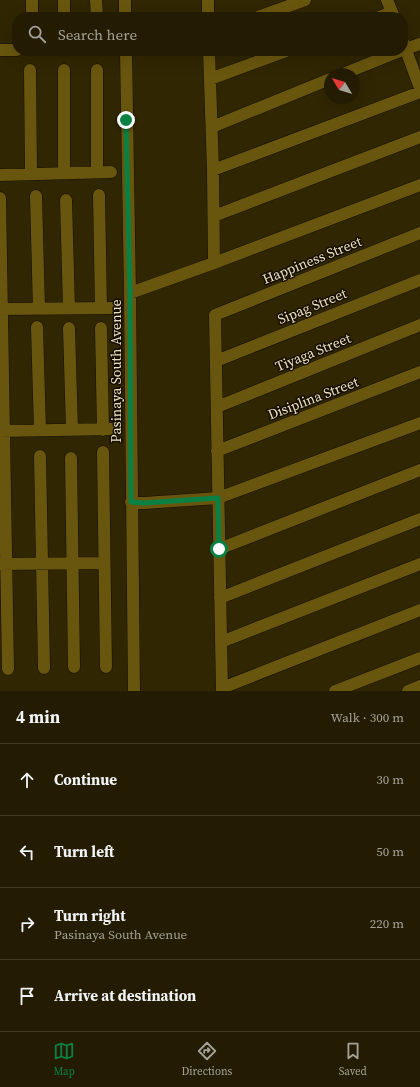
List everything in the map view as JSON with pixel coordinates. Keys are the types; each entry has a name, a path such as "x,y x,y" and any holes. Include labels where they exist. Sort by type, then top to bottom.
{"street":[{"path":"32,0 32,12"},
{"path":"64,0 64,12"},
{"path":"96,0 97,12"},
{"path":"125,0 125,12"},
{"path":"208,0 208,12"},
{"path":"272,12 305,0"},
{"path":"387,0 392,12"},
{"path":"408,47 420,44"},
{"path":"0,50 12,50"},
{"name":"Pasinaya South Avenue","path":"126,56 134,691"},
{"path":"209,56 214,263"},
{"path":"210,79 272,56"},
{"path":"357,68 385,56"},
{"path":"406,56 420,88"},
{"path":"30,70 31,174"},
{"path":"64,70 64,173"},
{"path":"97,70 97,172"},
{"path":"212,127 324,81"},
{"path":"213,170 420,92"},
{"path":"214,216 420,137"},
{"path":"0,175 112,172"},
{"path":"130,293 214,263 420,185"},
{"path":"99,195 101,308"},
{"path":"36,196 39,309"},
{"path":"0,198 3,564 8,669"},
{"path":"66,200 69,308"},
{"name":"Happiness Street","path":"216,361 215,315 420,233"},
{"name":"Sipag Street","path":"216,361 420,280"},
{"path":"1,309 116,308"},
{"name":"Tiyaga Street","path":"217,407 420,325"},
{"path":"38,327 40,430"},
{"path":"69,328 72,430"},
{"path":"2,431 109,429 101,328"},
{"path":"216,361 222,689 420,610"},
{"name":"Disiplina Street","path":"217,452 420,372"},
{"path":"131,502 144,503 218,498 420,423"},
{"path":"103,452 106,667"},
{"path":"40,456 44,668"},
{"path":"71,458 74,667"},
{"path":"219,549 420,470"},
{"path":"220,598 420,519"},
{"path":"3,564 104,563"},
{"path":"221,642 420,564"},
{"path":"335,691 420,658"},
{"path":"408,691 420,686"}],"route":[{"path":"126,120 130,293 131,502 144,503 218,498 219,549"}]}
